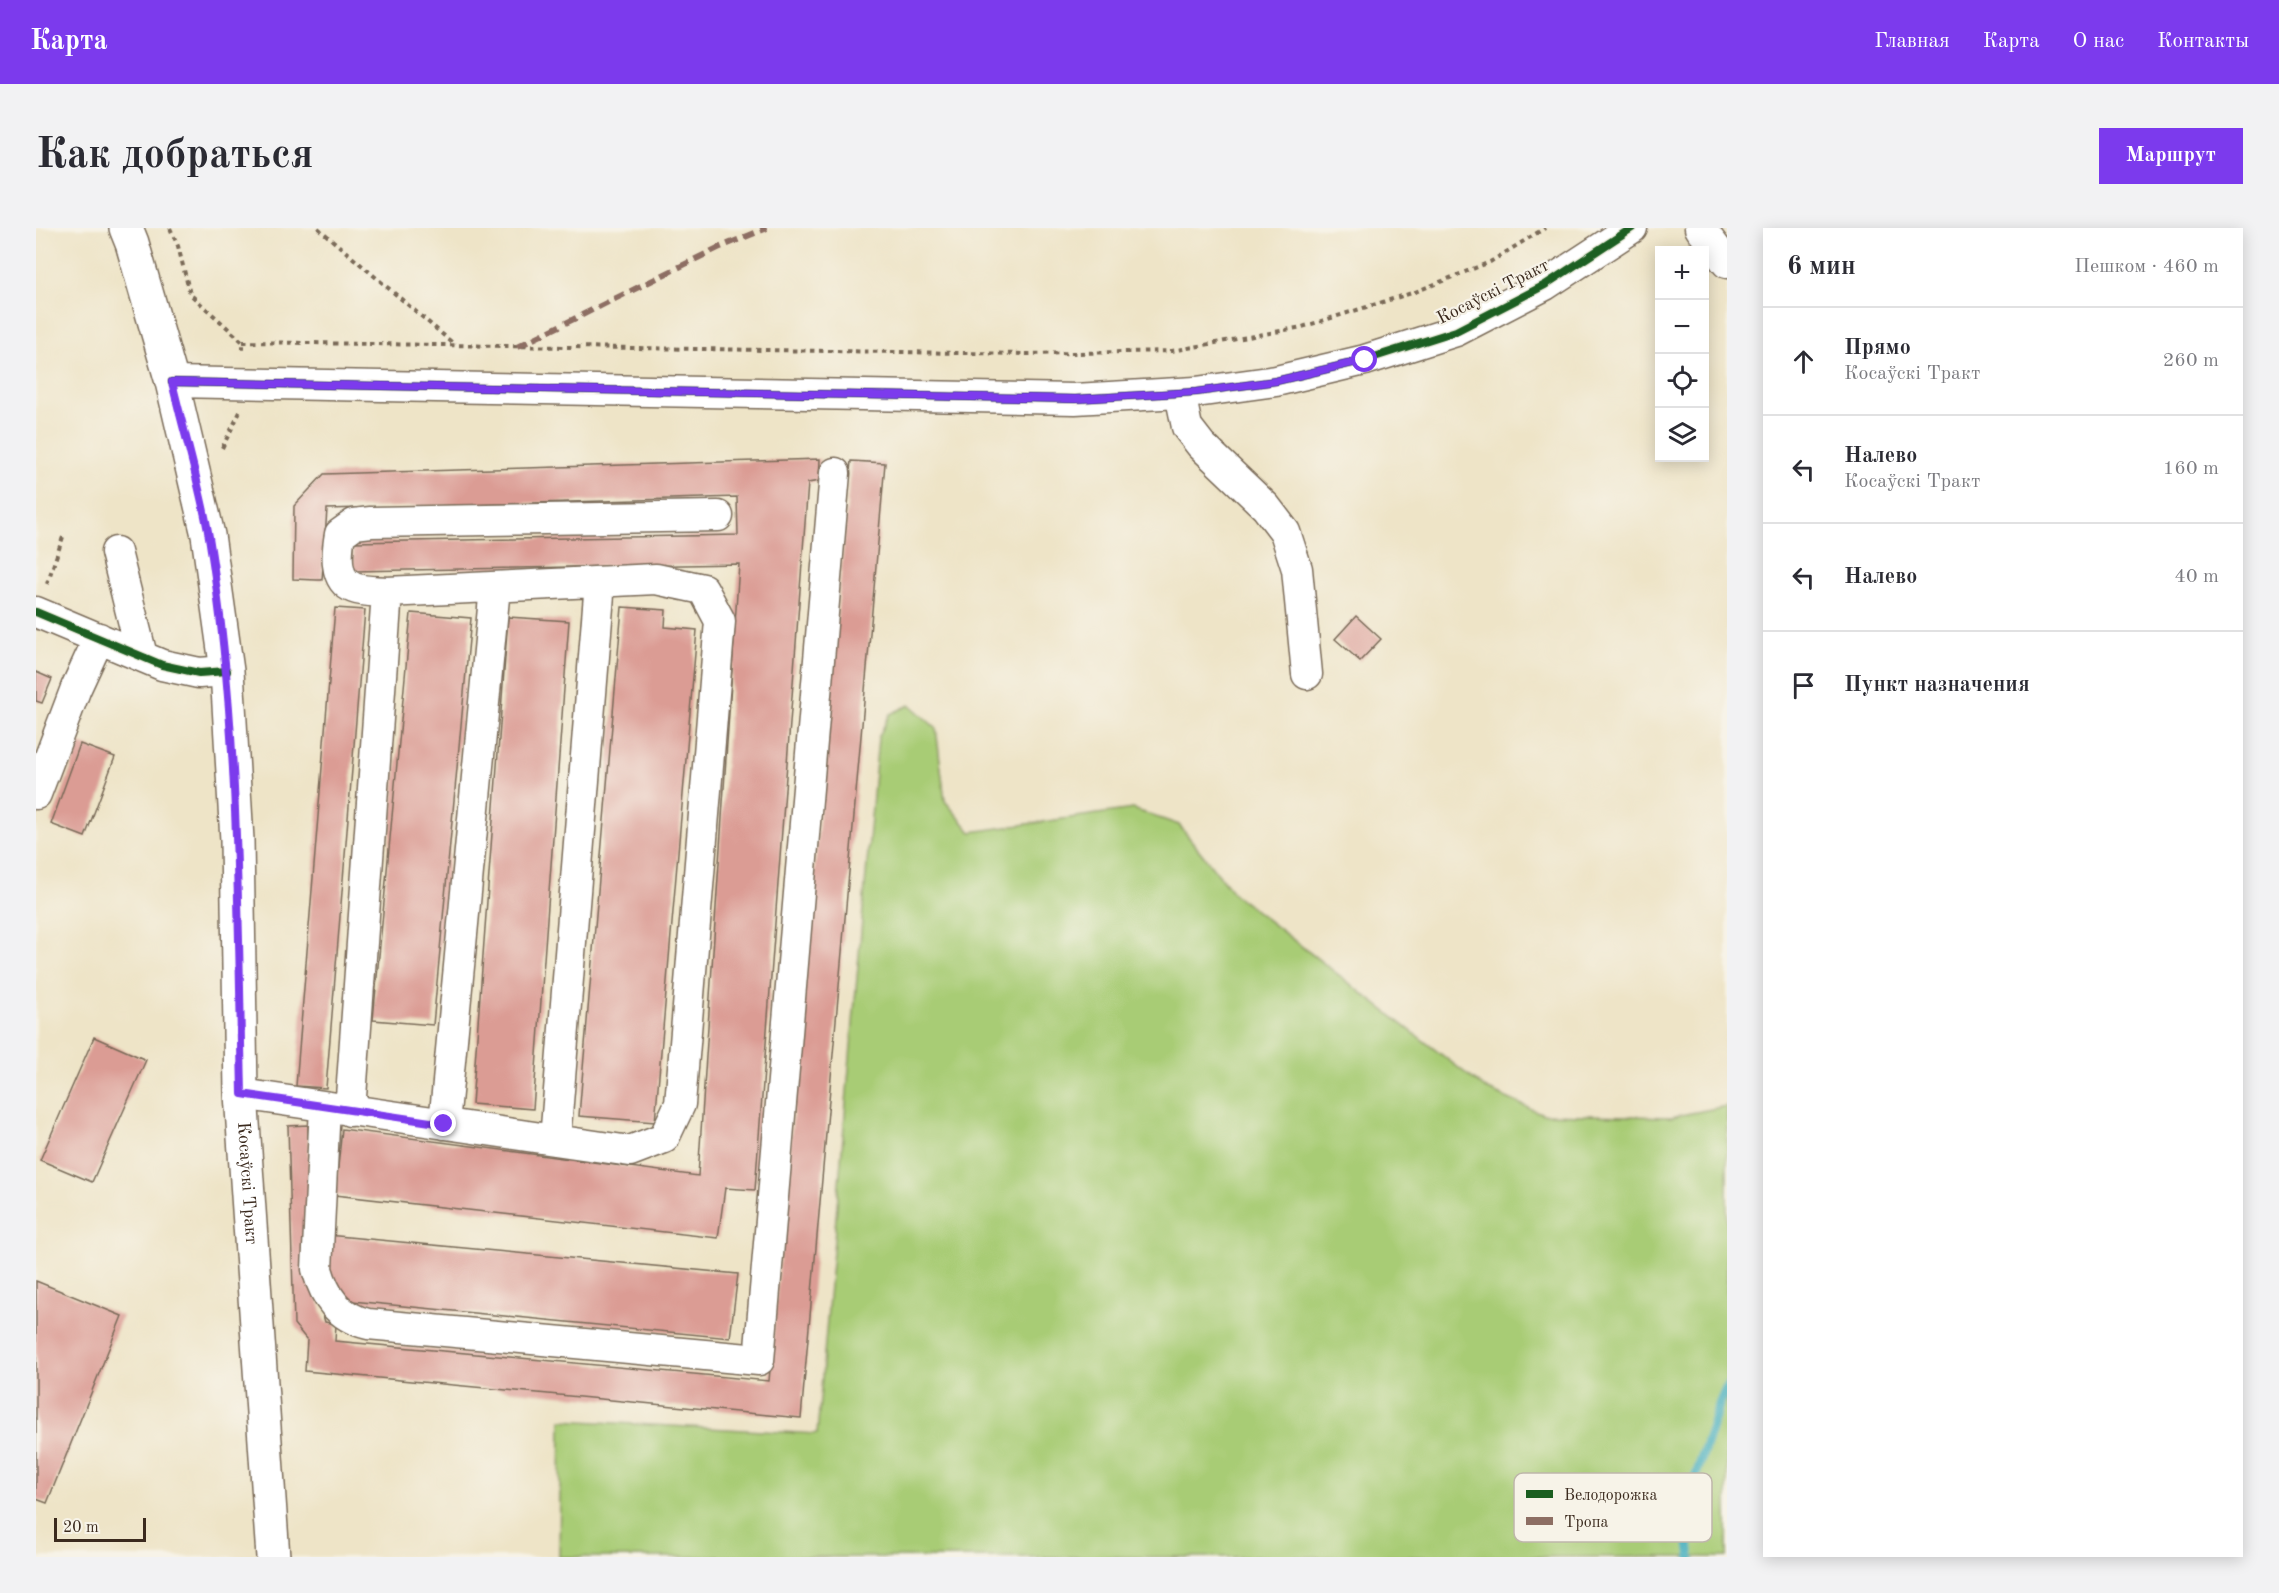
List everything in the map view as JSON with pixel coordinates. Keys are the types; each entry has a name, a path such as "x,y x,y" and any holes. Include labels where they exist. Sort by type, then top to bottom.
{"main road":[{"name":"Косаўскі Тракт","path":"126,228 172,382 208,535 227,671 237,840 242,1094 273,1557"}],"street":[{"name":"Косаўскі Тракт","path":"172,382 1076,399 1180,393 1276,381 1365,360 1456,331 1545,285 1632,228"},
{"path":"1700,228 1727,263"},
{"path":"1180,393 1187,427 1266,507 1285,532 1297,569 1306,674"},
{"path":"387,592 337,1109 317,1269 322,1288 340,1312 353,1321 368,1324 759,1360 835,474"},
{"path":"242,1094 630,1151 664,1138 680,1104 720,621 703,589 656,579 387,592 353,588 340,575 337,555 340,534 354,524 718,516"},
{"path":"116,552 142,656"},
{"path":"555,1140 600,582"},
{"path":"444,1124 495,587"},
{"path":"36,612 162,665 199,673 227,671"},
{"path":"36,794 76,688 99,638"}],"path":[{"path":"318,228 456,346"},
{"path":"243,342 1027,354 1172,351 1302,327 1415,292 1490,262 1545,228"},
{"path":"36,612 63,537"}],"green space":[{"path":"910,705 936,728 945,801 971,832 1133,809 1179,825 1234,894 1486,1089 1543,1114 1671,1117 1727,1106 1727,1557 559,1557 561,1420 817,1434 878,738 890,714"}],"building":[{"path":"820,459 819,481 808,483 755,1190 725,1188 718,1238 335,1195 342,1129 698,1176 739,564 353,571 354,542 738,535 737,497 327,509 322,580 293,579 294,506 324,474"},
{"path":"851,461 885,463 801,1418 305,1371 307,1340 294,1324 288,1126 308,1125 311,1275 325,1322 336,1324 335,1341 769,1381"},
{"path":"622,607 666,610 665,627 697,630 655,1122 579,1116"},
{"path":"335,608 365,610 326,1088 296,1086"},
{"path":"411,613 471,618 433,1025 373,1020"},
{"path":"1356,616 1381,639 1360,661 1335,639"},
{"path":"508,617 569,621 533,1109 472,1104"},
{"path":"36,672 52,679 42,703 36,701"},
{"path":"80,744 115,757 85,837 51,824"},
{"path":"94,1037 146,1060 92,1182 40,1160"},
{"path":"327,1235 738,1274 730,1338 342,1300 324,1266"},
{"path":"36,1281 122,1316 47,1503 36,1499"}],"waterway":[{"path":"1697,1473 1727,1386"},
{"path":"1689,1542 1691,1557"}],"marked path":[{"path":"517,347 718,248 767,228"}],"cycle path":[{"path":"172,382 1075,399 1196,392 1276,381 1365,360 1456,331 1545,285 1632,228"},
{"path":"36,612 162,665 199,673 227,671"}],"route":[{"path":"444,1124 242,1094 237,840 227,671 208,535 172,382 1076,399 1196,392 1276,381 1365,360"}]}
